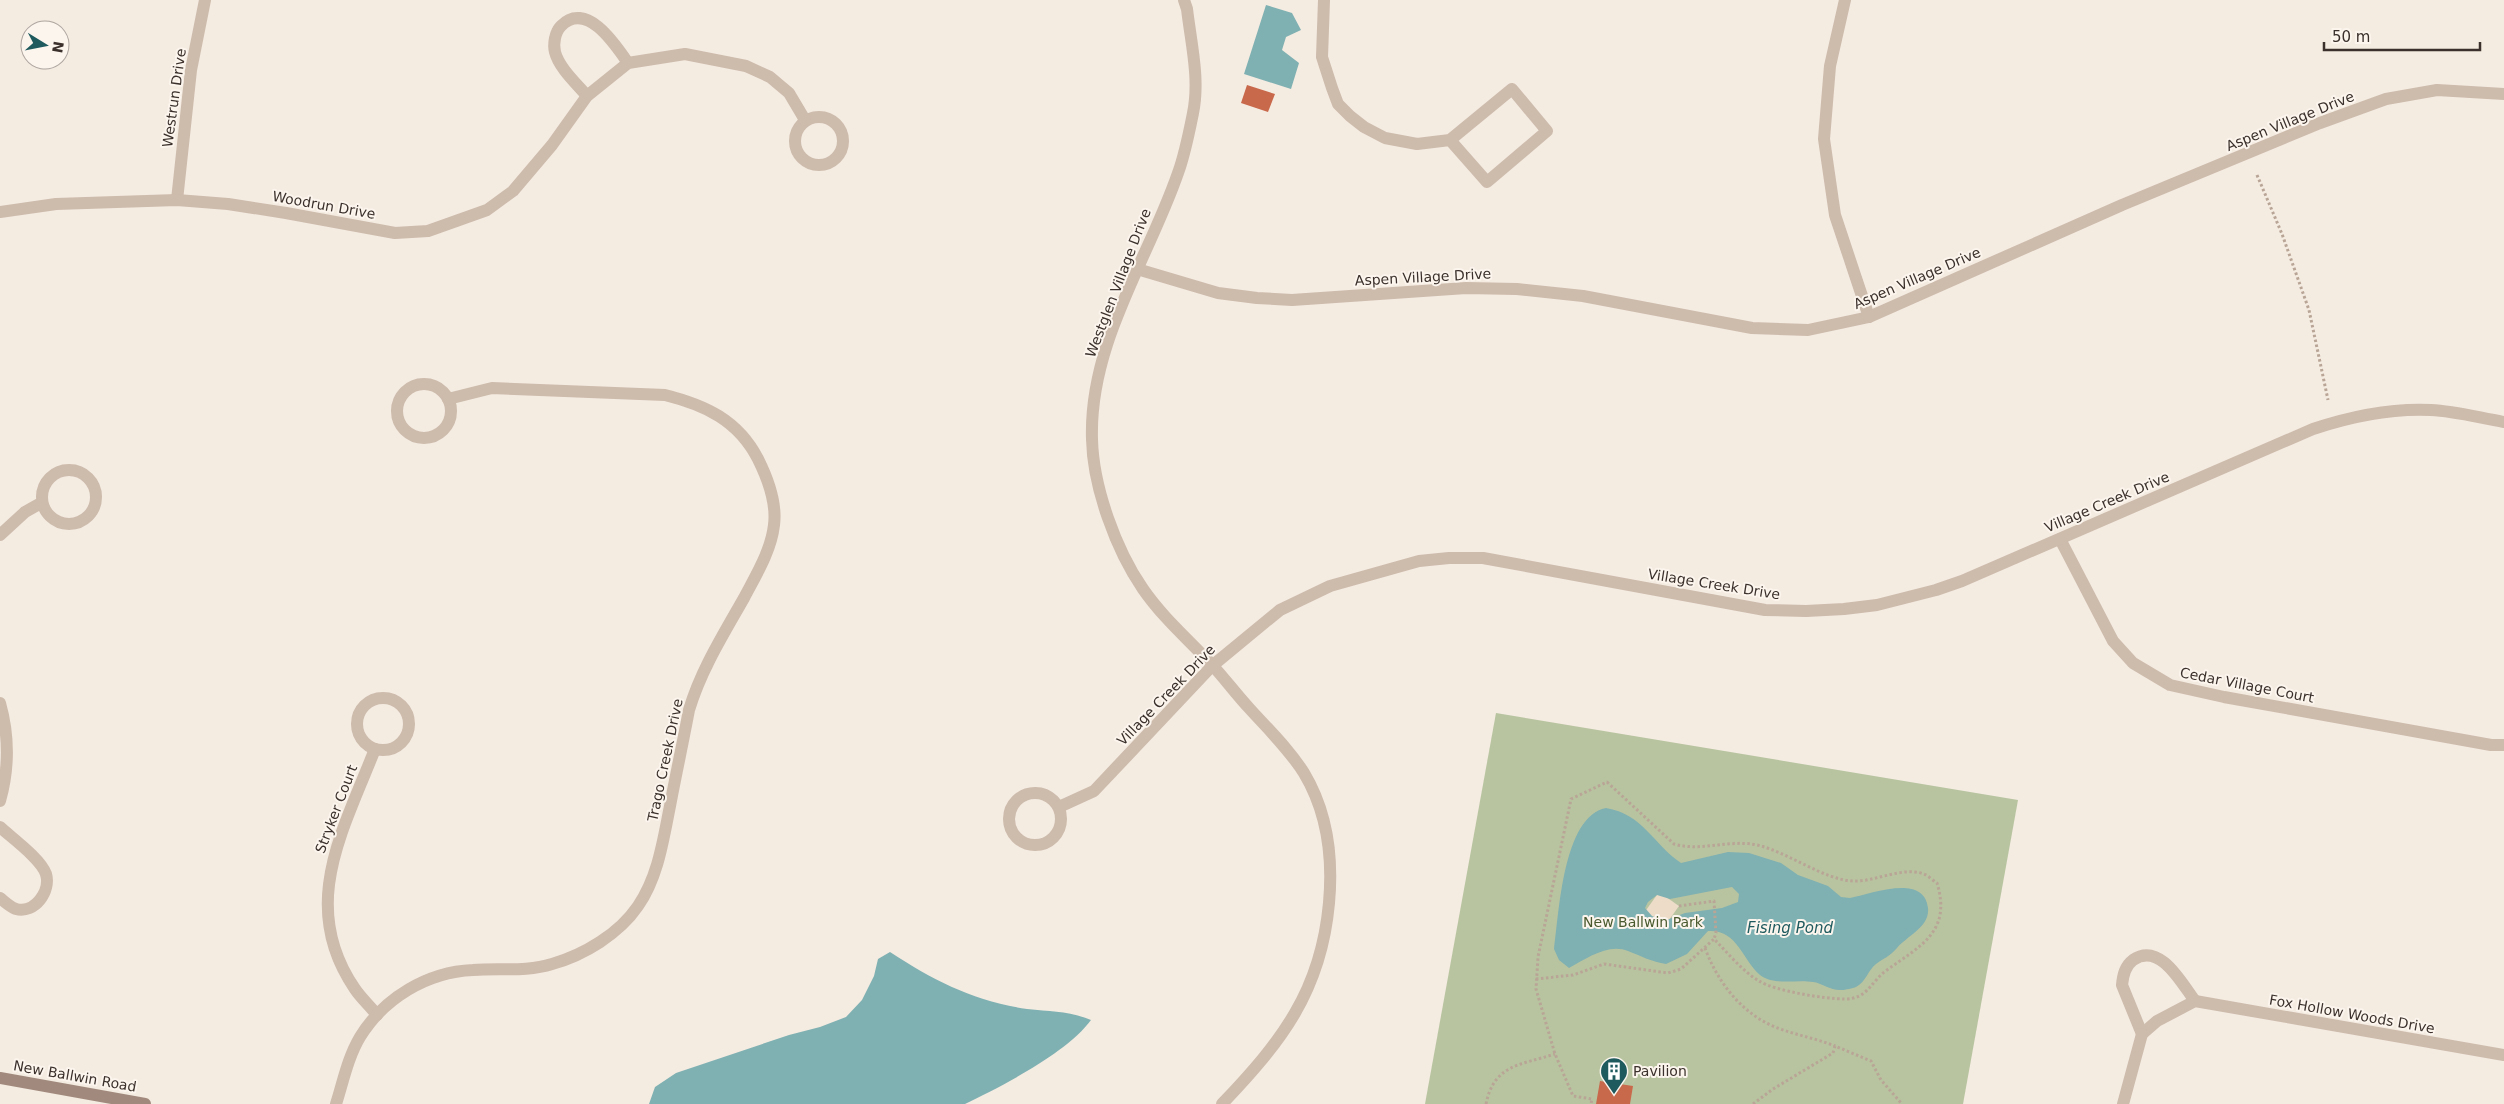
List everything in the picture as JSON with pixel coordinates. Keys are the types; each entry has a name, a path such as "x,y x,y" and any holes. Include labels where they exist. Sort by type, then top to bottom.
{"main road":[{"name":"New Ballwin Road","path":"0,1078 145,1104"}],"street":[{"name":"Westrun Drive","path":"177,200 192,70 205,0"},
{"name":"Westglen Village Drive","path":"1184,0 1187,9 1196,77 1194,109 1179,172 1137,269 1107,344 1099,372 1092,438 1095,471 1105,510 1141,586 1160,613 1212,666 1289,752 1306,776 1329,838 1331,866 1326,934 1306,994 1286,1031 1261,1063 1222,1104"},
{"path":"1324,0 1322,57 1326,75 1338,104 1364,127 1385,138 1417,144 1450,140 1512,89 1547,131 1486,182 1450,140"},
{"path":"1845,0 1830,66 1824,139 1835,215 1868,317"},
{"path":"587,96 559,62 555,51 555,41 559,27 568,19 578,17 589,19 598,25 628,63"},
{"name":"Woodrun Drive","path":"0,212 56,204 177,200 228,204 286,212 395,233 428,231 487,210 513,191 552,145 587,96 628,63 685,54 746,66 770,77 789,93 805,120"},
{"name":"Aspen Village Drive","path":"1137,269 1218,292 1257,298 1292,300 1466,288 1548,291 1752,328 1787,331 1808,330 1868,317 2122,205 2320,123 2386,99 2437,90 2504,94"},
{"path":"419,385 436,387 448,399 451,407 449,423 438,435 422,438 414,436 407,432 398,418 399,401 411,388 419,385"},
{"name":"Trago Creek Drive","path":"336,1104 350,1059 359,1038 377,1015 401,993 431,978 470,970 551,964 606,939 629,917 649,887 660,859 689,710 696,688 758,573 767,552 774,524 771,490 754,452 738,431 716,412 691,402 665,395 492,388 448,399"},
{"name":"Village Creek Drive","path":"1059,807 1094,791 1212,666 1280,610 1330,586 1419,561 1449,558 1483,558 1765,610 1806,611 1877,605 1936,590 2314,429 2346,418 2375,412 2433,410 2504,422"},
{"path":"0,536 25,512 41,503 45,484 59,472 69,470 86,477 96,493 94,509 89,516 74,524 66,524 51,517 41,503"},
{"name":"Cedar Village Court","path":"2060,538 2113,641 2133,662 2170,685 2224,697 2504,745"},
{"path":"389,698 403,707 408,714 408,731 405,739 392,749 375,749 361,739 357,722 364,706 371,700 389,698"},
{"path":"0,703 7,744 6,772 0,801"},
{"name":"Stryker Court","path":"375,749 332,862 327,904 334,950 354,989 377,1015"},
{"path":"1041,793 1049,796 1059,807 1061,824 1052,839 1036,845 1027,844 1014,833 1009,817 1014,803 1020,797 1026,794 1041,793"},
{"path":"0,827 43,868 47,884 41,899 27,909 18,909 0,898"},
{"path":"2123,1104 2142,1034 2157,1021 2195,1001 2161,960 2152,956 2135,959 2128,965 2122,976 2122,985 2142,1034"},
{"name":"Fox Hollow Woods Drive","path":"2195,1001 2504,1055"}],"path":[{"path":"2257,175 2282,234 2309,310 2328,400"},
{"path":"1592,1104 1592,1099 1574,1096 1556,1054 1536,989 1538,957 1571,799 1607,782 1674,844 1689,848 1736,843 1757,845 1785,854 1838,879 1852,881 1876,880 1904,873 1924,874 1937,883 1940,894 1942,913 1925,943 1886,971 1865,995 1847,999 1815,996 1759,982 1714,939"},
{"path":"1536,979 1573,975 1604,964 1668,974 1681,969 1714,939 1716,933 1714,901 1679,906"},
{"path":"1705,948 1712,966 1723,985 1750,1012 1773,1026 1835,1046 1871,1062 1880,1080 1902,1104"},
{"path":"1753,1104 1773,1089 1833,1053 1835,1046"},
{"path":"1486,1104 1489,1087 1502,1071 1556,1054"}],"green space":[{"name":"New Ballwin Park","path":"1496,713 2018,800 1963,1104 1425,1104"}],"shaded area":[{"path":"1659,892 1679,906 1664,927 1644,913"}],"water":[{"path":"1266,5 1292,13 1301,30 1286,37 1282,50 1299,63 1291,89 1244,74"},
{"name":"Fising Pond","path":"1606,808 1629,816 1639,823 1681,863 1728,852 1749,853 1781,863 1798,875 1828,886 1841,897 1850,898 1896,888 1907,888 1917,891 1924,897 1928,908 1928,915 1922,926 1891,954 1873,967 1859,985 1845,990 1838,990 1807,981 1779,981 1766,978 1760,975 1738,946 1726,935 1708,931 1687,954 1666,964 1628,951 1613,949 1597,953 1569,968 1559,960 1554,949 1561,891 1572,847 1580,828 1592,815","holes":["1732,887 1739,894 1738,902 1722,908 1685,913 1664,921 1652,916 1645,908 1648,902 1657,895 1670,899"]},
{"path":"890,952 939,981 989,1001 1027,1009 1066,1013 1091,1020 1066,1045 1033,1068 965,1104 649,1104 655,1087 676,1073 846,1017 862,1000 874,976 878,959"}],"building":[{"path":"1247,85 1275,94 1268,112 1241,103"},
{"name":"Pavilion","path":"1600,1081 1633,1086 1630,1104 1596,1104"}],"place":[{"name":"Pavilion","path":"1614,1095"}]}
